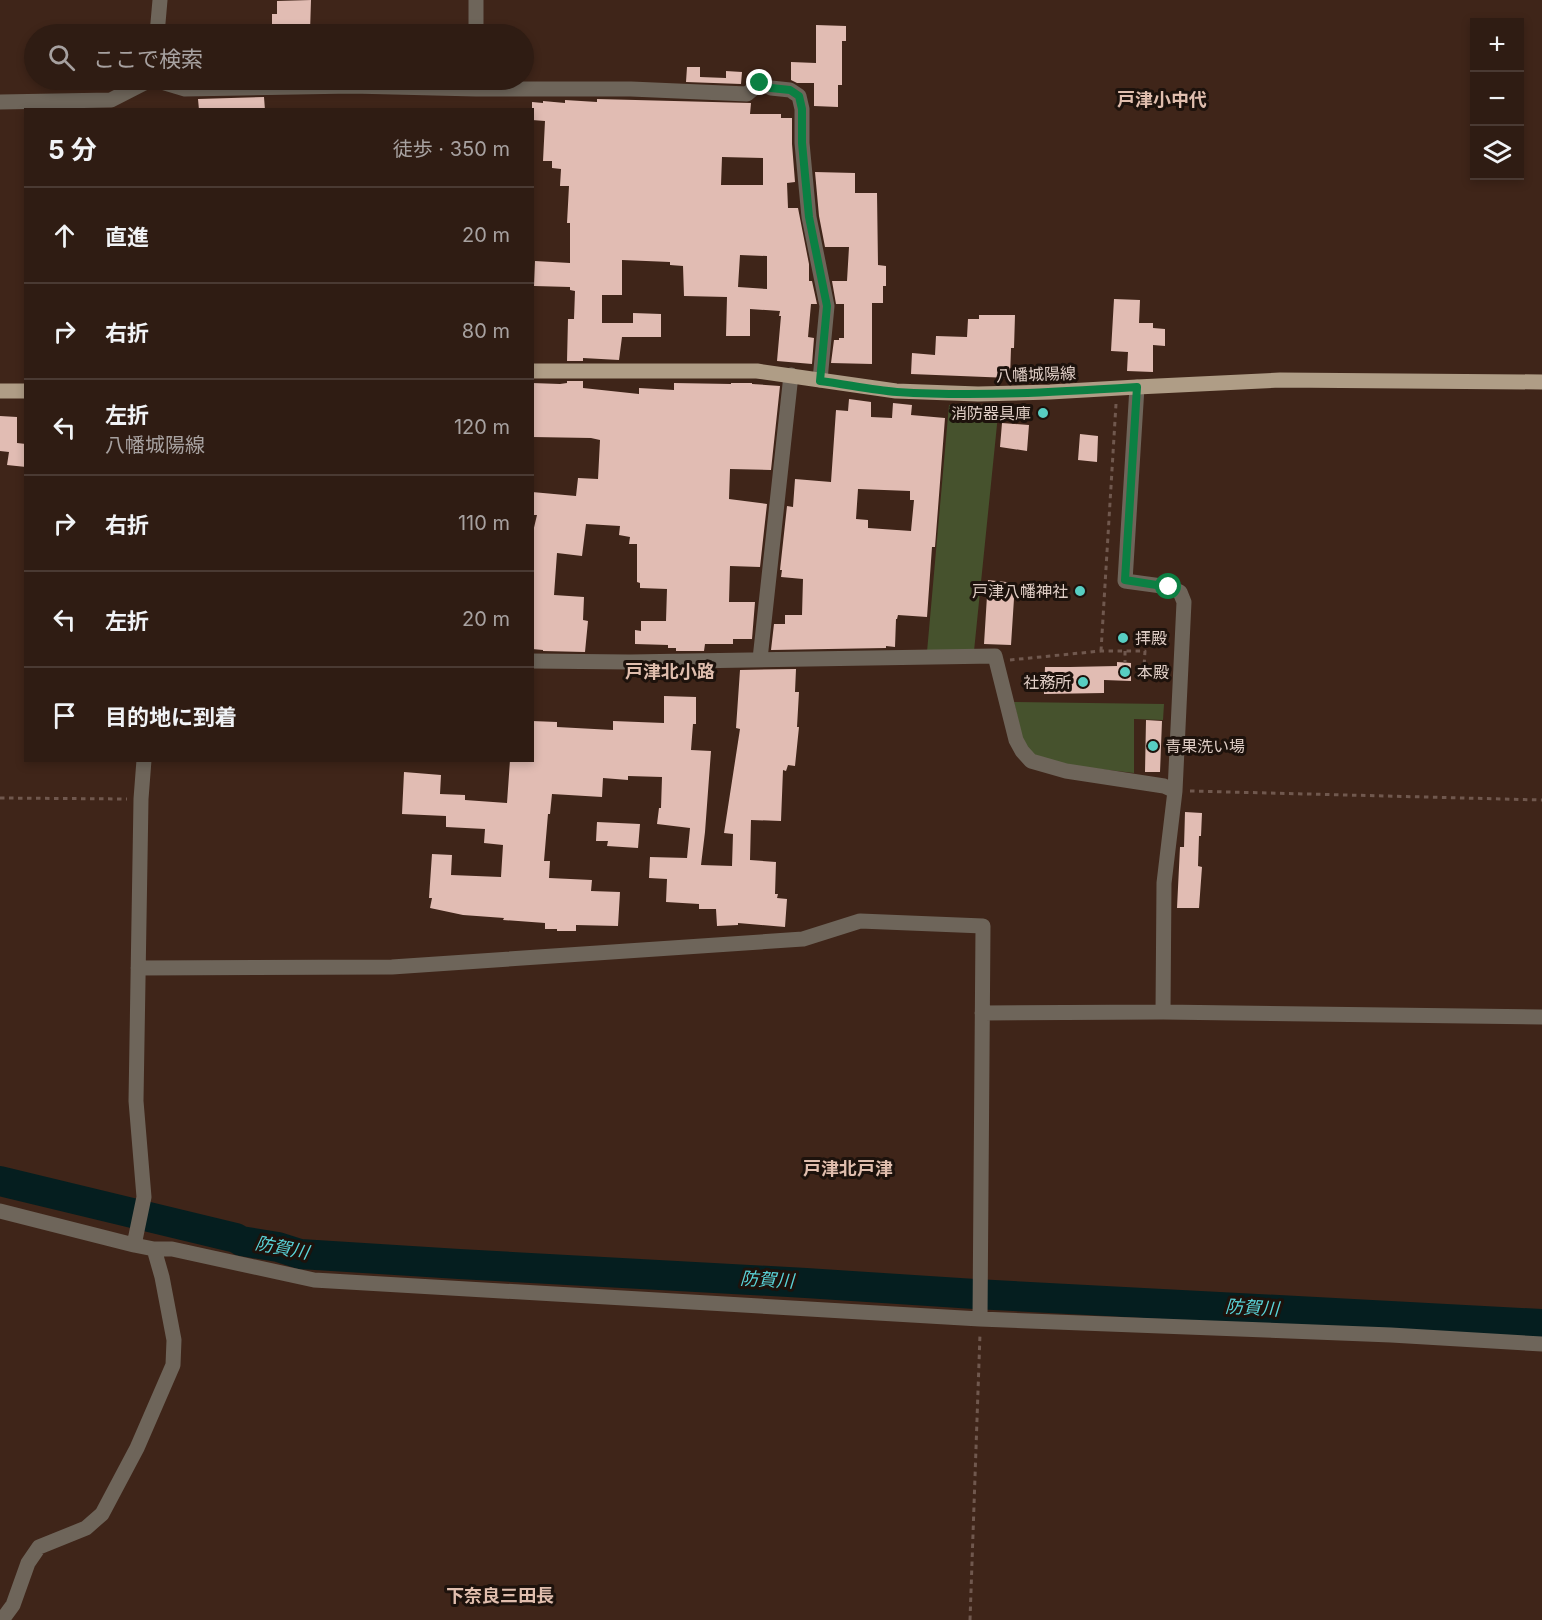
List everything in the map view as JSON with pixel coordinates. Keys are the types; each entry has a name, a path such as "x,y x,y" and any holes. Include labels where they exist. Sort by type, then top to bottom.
{"main road":[{"name":"八幡城陽線","path":"534,371 757,371 896,392 978,394 1280,380 1542,381"},
{"path":"0,391 24,391"}],"street":[{"path":"158,24 160,0"},
{"path":"476,0 476,24"},
{"path":"534,86 747,94 760,83 771,88 790,90 799,96 802,109 802,143 809,217 827,306 820,381"},
{"path":"0,102 110,105 134,90"},
{"path":"760,659 791,375"},
{"path":"1137,387 1125,580 1169,587 1180,592 1184,602 1175,791 1164,883 1163,1012"},
{"path":"534,661 822,660 995,656 1016,740 1031,760 1065,771 1164,786 1175,791"},
{"path":"136,1241 144,1197 141,1183 136,1101 141,799 144,762"},
{"path":"138,968 392,967 803,939 860,921 983,926 980,1319"},
{"path":"982,1013 1163,1012 1542,1017"},
{"path":"0,1211 136,1241 154,1249 172,1249 314,1280 980,1319 1391,1335 1542,1344"},
{"path":"2,1620 13,1605 28,1563 39,1547 86,1528 102,1514 137,1448 173,1365 174,1340 162,1277 154,1249"}],"path":[{"path":"1101,651 1118,388"},
{"path":"996,661 1101,651 1145,651 1144,667"},
{"path":"1125,651 1125,663"},
{"path":"1175,791 1542,800"},
{"path":"0,798 141,799"},
{"path":"970,1620 980,1319"}],"green space":[{"path":"949,405 999,405 974,651 927,652"},
{"path":"1014,702 1164,704 1163,720 1134,719 1134,773 1065,765 1035,757 1023,741"}],"building":[{"path":"311,0 310,24 272,24 272,14 277,14 277,1"},
{"path":"816,25 846,26 846,41 842,41 842,85 838,85 838,107 814,106 814,83 797,83 791,80 791,62 816,63"},
{"path":"687,67 700,67 700,77 726,78 726,71 742,72 741,84 686,82"},
{"path":"264,97 265,108 199,108 198,99"},
{"path":"565,100 751,103 750,114 781,114 781,118 792,118 795,182 787,183 788,208 798,208 809,264 809,281 812,281 817,304 811,304 808,337 814,338 812,364 777,361 780,311 750,309 750,336 726,336 727,297 684,296 683,266 670,265 670,262 622,260 622,295 602,295 602,323 633,323 633,313 661,314 661,337 622,337 619,360 583,358 583,361 567,361 568,319 574,319 575,291 570,290 570,287 534,286 535,261 570,263 570,223 567,223 569,186 560,186 561,169 552,168 552,161 543,161 545,121 534,120 534,108 532,108 532,102 565,103","holes":["722,157 763,158 763,185 721,185","740,255 767,256 767,289 738,287"]},
{"path":"815,172 855,173 855,193 877,193 878,265 886,266 886,286 883,286 883,303 872,303 872,364 831,363 834,340 844,338 844,304 836,304 832,281 847,281 849,247 825,247 819,216"},
{"path":"1114,299 1140,300 1139,323 1153,323 1153,328 1165,329 1165,346 1153,345 1153,372 1127,371 1128,352 1111,351"},
{"path":"979,315 1015,315 1010,378 911,374 912,353 935,355 936,336 967,337 968,319 979,319"},
{"path":"567,381 583,381 583,388 639,394 639,388 674,390 674,383 752,383 780,386 771,470 730,469 729,499 767,504 760,567 730,566 729,602 755,602 752,639 733,639 733,644 705,644 704,651 676,651 676,648 668,648 668,645 635,644 635,630 641,631 641,621 666,621 667,589 640,588 640,583 637,582 637,544 629,544 630,537 619,535 620,526 586,524 582,556 557,553 554,595 584,597 583,620 588,621 585,652 534,649 534,528 537,515 534,515 534,492 576,496 578,478 598,479 600,440 534,437 534,383 567,383"},
{"path":"849,399 871,402 871,417 892,418 893,403 912,405 911,415 945,418 927,617 898,615 895,647 771,650 774,624 785,624 785,615 802,615 803,579 781,577 782,570 780,570 787,506 793,507 795,479 831,482 836,410 848,411","holes":["858,489 910,491 910,500 914,500 911,531 868,528 868,520 856,519"]},
{"path":"0,416 17,417 17,443 24,444 24,467 7,465 9,452 0,451"},
{"path":"1002,423 1029,425 1027,451 1000,447"},
{"path":"1080,434 1098,436 1097,462 1078,460"},
{"path":"988,580 1015,583 1011,645 984,644"},
{"path":"1117,662 1131,663 1131,681 1104,680 1104,693 1044,694 1045,667 1117,666"},
{"path":"796,669 795,692 799,692 797,727 799,727 795,766 788,765 786,771 783,770 781,821 751,820 750,860 776,862 775,894 778,894 777,898 787,899 785,927 738,923 738,925 717,926 716,909 699,909 699,904 666,902 667,879 649,878 650,857 687,858 690,828 657,824 659,808 661,808 662,777 628,776 628,780 603,778 602,797 552,794 544,861 550,861 549,878 592,880 591,891 620,892 618,926 576,925 576,931 557,931 557,929 545,929 545,923 463,915 430,908 432,854 452,855 451,875 501,877 503,845 484,843 485,829 446,827 446,816 402,814 404,772 441,775 440,794 465,795 465,800 507,803 510,762 534,762 534,721 557,722 557,727 613,730 613,721 664,723 664,696 696,697 696,724 693,724 691,750 711,751 701,865 732,866 733,834 724,833 740,729 736,728 740,670"},
{"name":"青果洗い場","path":"1146,720 1162,721 1160,772 1145,772"},
{"path":"1185,812 1202,813 1198,866 1202,867 1199,908 1177,908 1180,847 1184,847"},
{"path":"597,822 640,824 638,848 607,846 608,841 596,841"}],"waterway":[{"name":"防賀川","path":"0,1181 300,1254 975,1294 1542,1324"}],"place":[{"name":"消防器具庫","path":"1043,413"},
{"name":"戸津八幡神社","path":"1080,591"},
{"name":"拝殿","path":"1123,638"},
{"name":"本殿","path":"1125,672"},
{"name":"社務所","path":"1083,682"},
{"name":"青果洗い場","path":"1153,746"}],"district":[{"name":"戸津小中代","path":"1162,100"},
{"name":"戸津北小路","path":"670,672"},
{"name":"戸津北戸津","path":"848,1169"},
{"name":"下奈良三田長","path":"500,1596"}],"route":[{"path":"760,83 771,88 790,90 799,96 802,109 802,143 809,217 827,306 820,381 896,392 978,394 1137,387 1125,580 1169,587"}]}
